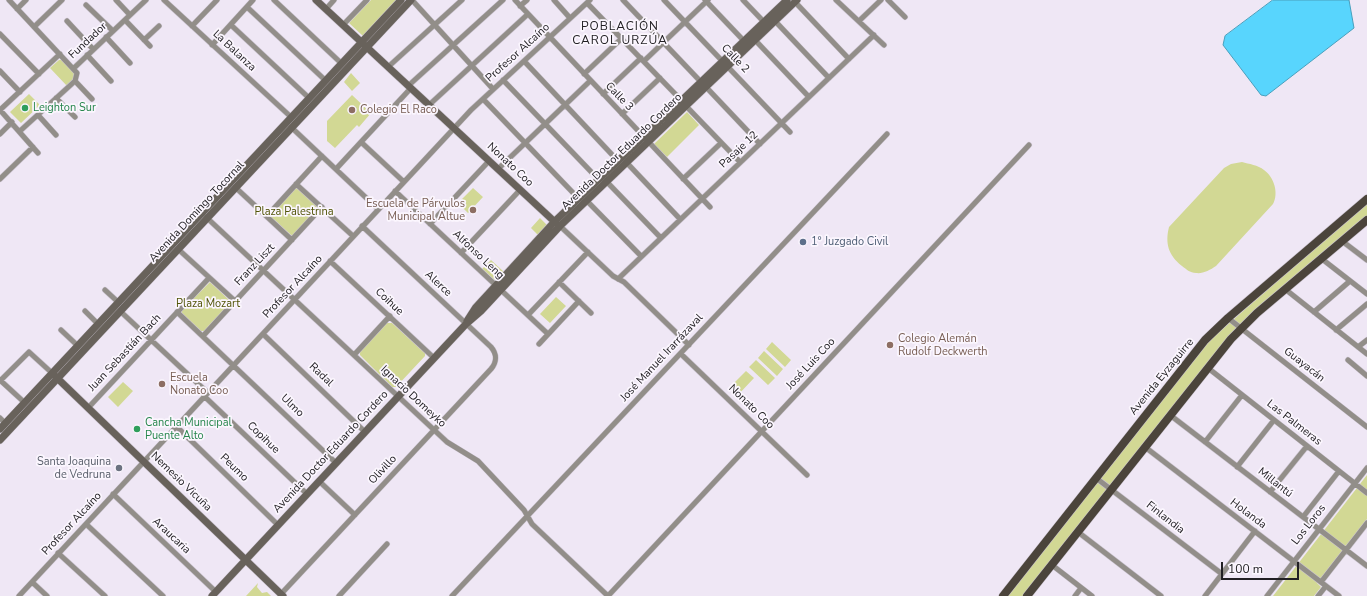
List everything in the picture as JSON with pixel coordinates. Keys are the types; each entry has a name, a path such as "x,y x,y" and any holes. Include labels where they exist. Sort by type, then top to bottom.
{"main road":[{"name":"Nonato Coo","path":"316,0 557,224"},
{"name":"Avenida Domingo Tocornal","path":"0,429 3,421 55,376 120,311 178,249 204,215 235,187 291,127 401,0"},
{"name":"Avenida Domingo Tocornal","path":"0,440 55,376 78,346 118,302 204,215 325,80 341,63 412,0"},
{"name":"Avenida Doctor Eduardo Cordero","path":"725,64 744,41 788,1"},
{"name":"Avenida Doctor Eduardo Cordero","path":"557,224 607,182 627,163 646,140 684,103 725,64 755,40 775,21 788,1"},
{"name":"Avenida Doctor Eduardo Cordero","path":"214,594 398,396 466,324 478,314 498,288 579,199 618,161 646,140"},
{"name":"Avenida Eyzaguirre","path":"1003,596 1205,340 1228,318 1367,199"},
{"path":"1027,596 1241,328 1367,220"},
{"name":"Nemesio Vicuña","path":"55,376 282,595"}],"street":[{"path":"9,0 74,68"},
{"path":"17,9 26,0"},
{"path":"34,27 62,0"},
{"path":"116,0 130,14"},
{"name":"Fundador","path":"75,81 77,73 74,68 146,0"},
{"path":"192,26 217,0"},
{"path":"212,45 253,0"},
{"path":"274,0 341,63"},
{"path":"326,9 334,0"},
{"path":"343,25 367,0"},
{"path":"412,0 493,89"},
{"path":"388,67 462,0"},
{"path":"336,169 410,87 453,45 503,0"},
{"name":"Calle 3","path":"515,0 710,207"},
{"path":"520,6 527,0"},
{"path":"554,0 570,18"},
{"path":"623,0 760,144"},
{"name":"Calle 2","path":"664,0 790,132"},
{"path":"743,0 764,22"},
{"path":"859,21 881,0"},
{"path":"888,0 905,17"},
{"name":"La Balanza","path":"167,1 212,45 291,117"},
{"path":"589,1 642,60 740,162"},
{"name":"Profesor Alcaíno","path":"18,596 454,128 482,99 589,1"},
{"path":"603,94 664,42 706,1 744,41"},
{"path":"788,1 849,59"},
{"path":"839,1 884,45"},
{"path":"86,5 113,31"},
{"path":"247,7 325,80"},
{"path":"429,105 528,14"},
{"path":"125,20 150,46"},
{"path":"67,21 94,50"},
{"path":"775,21 829,78"},
{"path":"231,25 309,98"},
{"path":"144,40 160,26"},
{"path":"0,34 39,74"},
{"name":"Pasaje 12","path":"618,279 874,35"},
{"path":"106,37 130,63"},
{"path":"584,74 622,38"},
{"path":"755,40 809,97"},
{"name":"Fundador","path":"0,110 60,54"},
{"path":"87,55 111,81"},
{"path":"524,61 618,161"},
{"path":"0,71 20,92"},
{"path":"622,114 660,78"},
{"path":"503,80 598,180"},
{"path":"20,131 75,81 92,99"},
{"path":"498,169 590,81"},
{"path":"56,98 75,117"},
{"path":"482,99 579,199"},
{"path":"0,110 38,153"},
{"path":"38,115 56,135"},
{"path":"0,134 12,122"},
{"path":"291,127 378,209"},
{"name":"José Manuel Irarrázaval","path":"452,596 887,134"},
{"path":"361,142 404,182"},
{"path":"684,179 721,143"},
{"name":"José Luis Coo","path":"608,596 1029,145"},
{"path":"0,179 33,147"},
{"path":"267,216 322,156"},
{"path":"430,224 489,160"},
{"path":"627,163 680,219"},
{"path":"607,182 661,238"},
{"path":"296,184 353,236"},
{"path":"235,187 292,240"},
{"path":"461,253 520,190"},
{"name":"Alfonso Leng","path":"395,191 548,334"},
{"path":"587,200 641,256"},
{"name":"Franz Liszt","path":"203,336 322,207"},
{"name":"Ignacio Domeyko","path":"204,215 450,446 478,461 522,508 532,524 608,596"},
{"name":"Nonato Coo","path":"557,224 689,345"},
{"name":"Alerce","path":"362,226 491,347 496,358"},
{"path":"1342,241 1367,260"},
{"path":"178,249 235,301"},
{"path":"528,315 588,252"},
{"path":"1322,259 1367,294"},
{"name":"Coihue","path":"330,261 434,358"},
{"name":"Juan Sebastián Bach","path":"88,408 209,278"},
{"path":"1314,312 1350,281"},
{"path":"559,282 591,312"},
{"path":"105,290 118,302"},
{"path":"1285,290 1367,354"},
{"path":"539,344 579,301"},
{"path":"1336,330 1367,304"},
{"path":"85,311 98,324"},
{"name":"Copihue","path":"120,311 307,494"},
{"name":"Ulmo","path":"177,312 234,364 336,463"},
{"path":"354,355 390,316"},
{"name":"Guayacán","path":"1228,318 1367,428"},
{"path":"61,330 78,346"},
{"name":"Radal","path":"262,334 365,432"},
{"path":"1358,347 1367,340"},
{"name":"Nemesio Vicuña","path":"0,381 29,352 55,376"},
{"name":"Nonato Coo","path":"680,354 807,476"},
{"name":"Olivillo","path":"282,595 491,369 496,358"},
{"path":"1348,360 1367,376"},
{"name":"Las Palmeras","path":"1208,368 1367,493"},
{"path":"0,381 25,403"},
{"path":"1205,442 1242,395"},
{"name":"Millantú","path":"1170,415 1367,566"},
{"path":"1237,467 1274,420"},
{"name":"Peumo","path":"176,426 278,525"},
{"path":"1270,492 1307,446"},
{"name":"Holanda","path":"1145,447 1339,596"},
{"name":"Los Loros","path":"1267,596 1367,468"},
{"path":"1303,517 1339,471"},
{"name":"Finlandia","path":"1096,478 1222,574"},
{"path":"319,481 355,515"},
{"name":"Araucaria","path":"113,494 214,594"},
{"path":"86,524 163,596"},
{"path":"1321,582 1367,524"},
{"path":"1205,596 1255,531"},
{"path":"1078,532 1161,596"},
{"path":"339,596 387,544"},
{"path":"58,553 105,596"},
{"path":"1052,565 1092,596"},
{"path":"32,582 47,596"},
{"path":"1318,596 1326,586"},
{"path":"1075,596 1081,588"}],"green space":[{"path":"371,0 397,0 363,36 349,23"},
{"path":"59,60 63,60 75,73 75,77 67,86 50,68"},
{"path":"351,73 360,83 352,91 344,82"},
{"name":"Leighton Sur","path":"29,94 40,105 21,123 10,112"},
{"path":"352,95 371,113 359,127 357,125 335,148 327,141 327,121"},
{"path":"687,112 699,125 667,157 654,144"},
{"path":"1242,162 1259,167 1268,173 1273,181 1276,195 1275,200 1216,266 1201,273 1190,272 1177,262 1171,253 1167,238 1169,227 1224,168 1231,164"},
{"name":"Plaza Palestrina","path":"296,187 319,207 294,236 270,216"},
{"path":"473,188 483,197 468,213 458,203"},
{"path":"1367,202 1367,217 1246,320 1024,596 1008,596 1209,341"},
{"path":"540,218 547,225 538,235 531,228"},
{"path":"491,260 504,272 496,281 482,269"},
{"name":"Plaza Mozart","path":"210,282 229,300 230,303 204,331 201,331 182,314 182,310"},
{"path":"556,297 566,306 550,323 540,314"},
{"path":"387,323 392,323 425,353 425,356 396,387 392,387 360,355 360,352"},
{"path":"772,342 791,360 785,367 766,349"},
{"path":"764,351 783,369 777,376 758,358"},
{"path":"756,360 775,378 768,385 749,367"},
{"path":"746,371 754,378 737,396 729,388"},
{"path":"123,382 133,391 118,407 108,397"},
{"path":"1367,475 1367,519 1317,583 1321,587 1314,596 1273,596"},
{"path":"258,583 257,587 262,593 267,592 271,596 246,596"}],"water":[{"path":"1273,0 1349,0 1354,28 1266,96 1261,95 1223,45 1225,36"}],"place":[{"name":"Leighton Sur","path":"25,108"},
{"name":"Colegio El Raco","path":"352,110"},
{"name":"Escuela de Párvulos Municipal Altue","path":"473,210"},
{"name":"1° Juzgado Civil","path":"803,242"},
{"name":"Colegio Alemán Rudolf Deckwerth","path":"890,345"},
{"name":"Escuela Nonato Coo","path":"162,384"},
{"name":"Cancha Municipal Puente Alto","path":"137,429"},
{"name":"Santa Joaquina de Vedruna","path":"119,468"}],"district":[{"name":"POBLACIÓN CAROL URZÚA","path":"620,34"}]}
